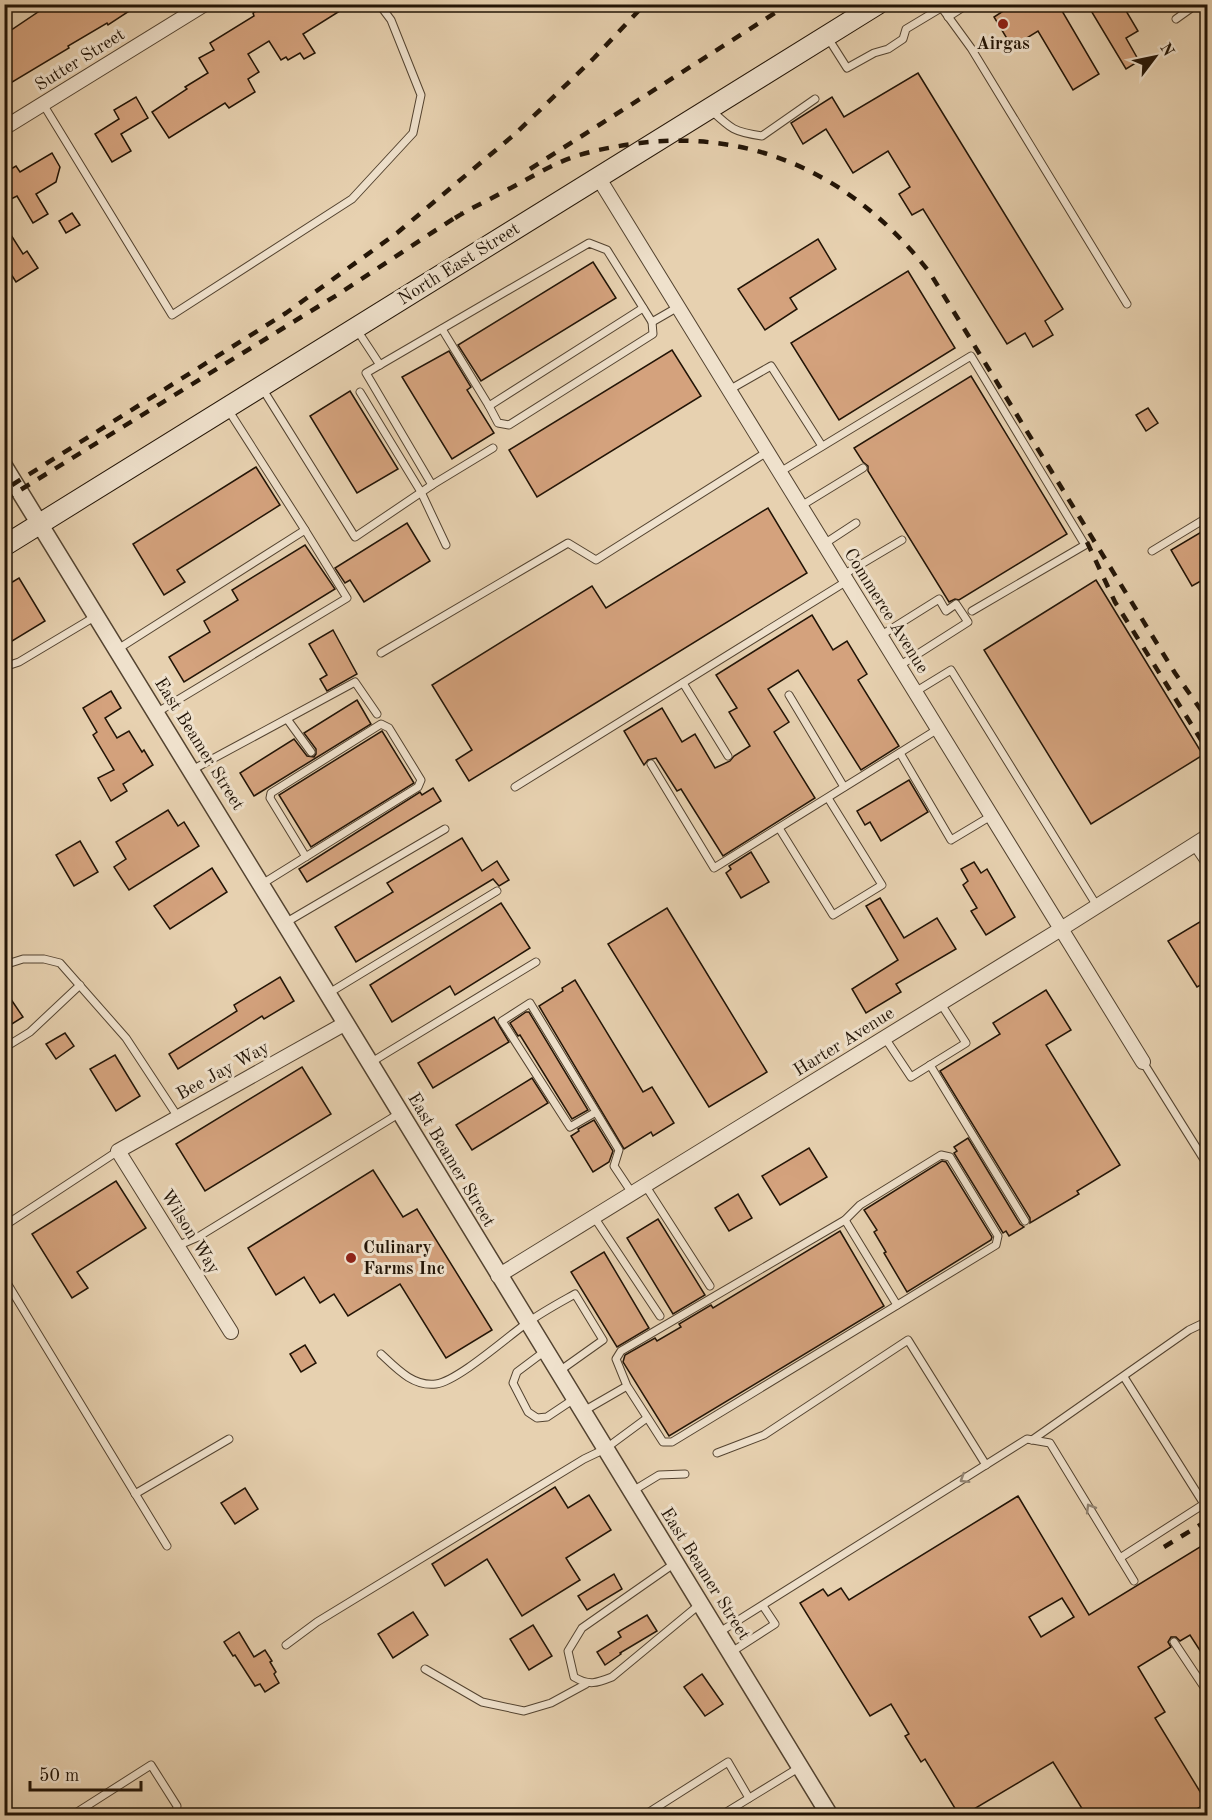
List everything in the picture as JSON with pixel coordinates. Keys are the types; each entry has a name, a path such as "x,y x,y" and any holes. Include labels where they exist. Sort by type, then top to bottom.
{"main road":[{"name":"North East Street","path":"4,546 878,4"}],"street":[{"name":"Sutter Street","path":"4,128 205,4"},
{"name":"Commerce Avenue","path":"598,177 1143,1062"},
{"name":"East Beamer Street","path":"4,466 329,993 498,1275 830,1815"},
{"name":"Harter Avenue","path":"498,1275 940,1004 1208,836"},
{"name":"Bee Jay Way","path":"118,1151 346,1023"},
{"name":"Wilson Way","path":"118,1151 231,1332"}],"lane":[{"path":"43,104 172,315 352,199 413,134 421,95 391,20 379,4"},
{"path":"948,17 968,4"},
{"path":"1176,19 1197,4"},
{"path":"827,36 846,68 874,53 888,50 903,39 906,28 940,6 971,48 1127,304"},
{"path":"709,108 728,127 739,133 762,136 815,99"},
{"path":"432,485 366,373 589,243 607,250 652,322 653,334 509,425 498,423 442,329"},
{"path":"652,322 678,307"},
{"path":"489,406 643,308"},
{"path":"355,328 380,365"},
{"path":"780,472 971,356 1085,545 972,611"},
{"path":"729,390 771,366 822,447"},
{"path":"261,386 354,537 493,448"},
{"path":"360,392 421,492 446,545"},
{"path":"156,713 347,598 226,408"},
{"path":"381,653 568,543 596,560 767,452"},
{"path":"801,506 863,468"},
{"path":"1152,551 1208,517"},
{"path":"824,544 856,523"},
{"path":"118,649 305,530"},
{"path":"515,787 683,683 902,540"},
{"path":"880,636 939,599 946,611 956,604 968,622 899,666"},
{"path":"4,667 19,662 97,615"},
{"path":"915,692 951,670 1097,906"},
{"path":"192,770 355,682 377,714"},
{"path":"683,683 728,756"},
{"path":"789,695 844,787"},
{"path":"287,719 310,752"},
{"path":"262,884 306,857 418,787 421,780 388,728 381,724 271,793 270,798 306,857"},
{"path":"651,764 714,868 938,729"},
{"path":"900,753 951,840 991,816"},
{"path":"779,828 834,915 882,885 828,798"},
{"path":"285,922 445,829"},
{"path":"1193,845 1208,867"},
{"path":"329,993 497,891"},
{"path":"4,965 23,959 44,959 60,963 126,1038 178,1117"},
{"path":"370,1063 536,962"},
{"path":"4,1048 11,1046 30,1032 80,986"},
{"path":"596,1112 570,1127 502,1020 530,1004 596,1112 619,1150 615,1166 632,1193"},
{"path":"885,1038 911,1077 966,1043 940,1004"},
{"path":"1143,1062 1208,1166"},
{"path":"930,1065 1025,1221"},
{"path":"177,1246 198,1237 400,1113"},
{"path":"4,1226 118,1151"},
{"path":"941,1155 950,1157 999,1236 996,1245 672,1442 663,1442 627,1386 616,1359 621,1352 845,1220 860,1205 941,1155"},
{"path":"645,1185 710,1286"},
{"path":"594,1216 660,1316"},
{"path":"845,1220 897,1305"},
{"path":"4,1278 167,1546"},
{"path":"381,1354 406,1376 422,1383 436,1384 450,1378 500,1345 528,1323 575,1294 603,1340 558,1372"},
{"path":"1032,1440 1189,1330 1208,1322"},
{"path":"717,1453 764,1435 908,1340 986,1465"},
{"path":"545,1351 517,1372 513,1383 528,1412 537,1418 578,1406 627,1386"},
{"path":"1120,1558 1204,1504 1124,1377"},
{"path":"286,1645 317,1622 584,1459 605,1449 647,1418"},
{"path":"135,1494 229,1439"},
{"path":"718,1633 1027,1439 1050,1443 1134,1581"},
{"path":"631,1492 659,1475 685,1474"},
{"path":"586,1684 574,1677 568,1651 582,1628 675,1563"},
{"path":"425,1669 482,1702 524,1711 551,1703 586,1684 597,1684 612,1677 700,1604"},
{"path":"730,1653 775,1624 764,1606"},
{"path":"1174,1642 1208,1693"},
{"path":"643,1815 729,1762 749,1798"},
{"path":"71,1815 151,1765 177,1806 176,1815"},
{"path":"720,1815 800,1767"}],"building":[{"path":"50,4 81,4 85,11 96,4 140,4 4,87 4,35"},
{"path":"267,4 351,4 303,34 315,53 304,59 300,53 288,60 286,57 281,60 269,41 248,54 259,72 248,79 255,92 229,108 225,103 169,138 152,112 208,73 199,58 214,50 210,43 254,16 253,13"},
{"path":"1014,4 1058,4 1099,74 1073,90 1038,31 1012,47 994,17"},
{"path":"1087,4 1122,4 1138,31 1126,38 1139,61 1126,69"},
{"path":"918,73 1063,309 1045,321 1053,335 1033,347 1025,333 1007,344 923,209 912,215 899,194 910,187 888,151 853,173 826,129 803,144 791,123 832,97 844,117"},
{"path":"136,97 148,118 121,134 131,151 112,162 95,134 119,119 114,110"},
{"path":"52,153 60,167 56,182 36,194 48,214 33,223 17,196 11,199 4,188 4,173 16,166 20,172"},
{"path":"72,213 80,225 66,233 59,221"},
{"path":"4,224 23,254 27,251 38,268 16,282 11,274 4,278"},
{"path":"818,239 836,269 790,298 797,309 765,330 738,289"},
{"path":"593,262 616,298 481,381 458,345"},
{"path":"908,271 955,348 839,420 791,343"},
{"path":"672,350 701,396 537,497 509,450"},
{"path":"449,351 471,387 467,390 494,433 452,459 402,377"},
{"path":"971,376 1067,534 959,600 949,602 868,471 868,466 854,448"},
{"path":"350,391 398,469 357,493 310,416"},
{"path":"1148,408 1158,423 1146,431 1136,415"},
{"path":"256,467 280,505 177,570 185,582 164,595 133,544"},
{"path":"768,508 807,573 469,781 456,760 472,750 432,685 592,586 606,608"},
{"path":"407,523 430,561 364,602 350,580 345,583 335,568"},
{"path":"1208,528 1208,577 1192,586 1171,550"},
{"path":"305,545 335,589 184,682 169,657 210,632 204,621 238,600 232,590"},
{"path":"19,578 45,621 4,646 4,587"},
{"path":"1096,580 1203,755 1091,824 984,650"},
{"path":"812,615 833,650 847,641 867,674 858,680 899,746 861,770 798,670 768,689 789,722 774,732 815,798 723,856 681,789 677,791 656,758 648,760 644,765 624,731 662,708 682,742 695,734 715,768 730,761 750,746 729,712 737,708 716,675"},
{"path":"333,630 357,674 327,691 320,679 327,675 309,644"},
{"path":"111,691 121,708 105,718 117,738 129,731 153,765 123,784 127,791 111,801 98,778 114,770 93,735 97,732 83,708"},
{"path":"357,700 371,724 254,796 240,773 294,739 307,756 314,757 316,749 304,733"},
{"path":"382,731 414,783 311,847 279,795"},
{"path":"909,780 928,812 881,841 870,822 865,825 857,811"},
{"path":"433,788 441,801 307,882 299,869 420,792 422,795"},
{"path":"168,810 178,826 184,822 199,846 129,890 114,867 126,859 116,842"},
{"path":"462,838 482,871 497,861 509,880 499,886 493,879 356,962 335,927 393,892 387,883"},
{"path":"80,841 98,872 74,886 56,855"},
{"path":"751,852 769,882 741,898 726,873 731,869 729,866"},
{"path":"974,862 981,873 987,869 1015,917 986,935 971,911 977,908 963,885 968,881 961,869"},
{"path":"212,868 227,892 170,929 154,906"},
{"path":"880,898 904,938 937,918 956,949 896,984 901,992 866,1013 852,989 898,960 866,906"},
{"path":"501,903 530,948 455,995 450,986 392,1022 370,985"},
{"path":"667,908 767,1072 709,1107 608,944"},
{"path":"1208,917 1208,981 1197,987 1168,941"},
{"path":"280,977 294,1001 264,1019 262,1016 178,1069 169,1054 237,1011 234,1005"},
{"path":"575,980 643,1092 652,1087 674,1123 653,1136 651,1132 624,1149 539,1006 563,991 562,988"},
{"path":"4,989 23,1017 4,1029"},
{"path":"1046,990 1071,1030 1046,1045 1120,1165 1077,1191 1079,1194 1030,1223 1030,1218 940,1071 1000,1034 993,1023"},
{"path":"529,1012 588,1110 572,1119 520,1035 518,1036 510,1023"},
{"path":"494,1017 509,1042 433,1088 418,1063"},
{"path":"65,1033 74,1046 56,1059 46,1044"},
{"path":"115,1055 140,1096 116,1111 90,1069"},
{"path":"302,1067 331,1114 205,1191 176,1144"},
{"path":"532,1078 548,1103 472,1150 456,1125"},
{"path":"594,1120 613,1151 609,1162 593,1172 571,1136"},
{"path":"968,1138 1024,1227 1009,1236 1006,1231 1003,1233 954,1153 957,1151 954,1147"},
{"path":"809,1148 827,1177 780,1205 762,1176"},
{"path":"942,1161 946,1162 992,1237 991,1240 907,1292 884,1253 886,1252 874,1232 877,1230 864,1210"},
{"name":"Culinary Farms Inc","path":"373,1170 403,1217 417,1209 492,1330 446,1358 400,1284 348,1316 334,1294 320,1303 304,1277 276,1295 248,1248"},
{"path":"116,1181 146,1228 77,1272 88,1288 72,1298 32,1234"},
{"path":"738,1194 752,1218 729,1231 715,1208"},
{"path":"658,1219 705,1295 673,1314 627,1238"},
{"path":"840,1231 884,1306 669,1436 623,1362 625,1355 655,1338 657,1341 681,1327 679,1324 711,1305 713,1308"},
{"path":"604,1252 649,1328 617,1347 571,1272"},
{"path":"305,1345 316,1363 301,1372 290,1354"},
{"path":"555,1487 568,1508 589,1495 611,1530 566,1558 580,1580 522,1616 487,1559 445,1586 432,1564"},
{"path":"245,1488 258,1509 235,1524 221,1503"},
{"path":"1018,1496 1089,1615 1208,1542 1208,1663 1190,1635 1180,1641 1176,1637 1171,1637 1168,1642 1171,1647 1138,1667 1165,1712 1155,1718 1207,1803 1187,1815 1086,1815 1053,1762 964,1815 959,1815 925,1759 921,1762 905,1736 909,1734 891,1704 870,1716 800,1603 823,1589 828,1596 841,1588 849,1600","holes":["1062,1598 1074,1617 1041,1637 1029,1617"]},
{"path":"614,1574 622,1589 587,1610 578,1596"},
{"path":"413,1612 428,1635 393,1658 378,1634"},
{"path":"647,1615 657,1631 620,1653 605,1665 597,1652 621,1637 618,1632"},
{"path":"533,1625 552,1656 529,1670 510,1639"},
{"path":"239,1632 254,1657 265,1650 272,1661 270,1662 279,1683 265,1692 260,1684 255,1686 224,1642"},
{"path":"702,1674 723,1704 705,1716 684,1687"}],"railway":[{"path":"12,485 286,313 397,233 515,134 594,58 645,4"},
{"path":"530,169 789,4"},
{"path":"455,218 564,161 597,150 640,143 684,141 726,144 766,153 803,168 838,187 871,211 902,240 930,273 1175,673 1208,720"},
{"path":"4,500 337,295 462,213"},
{"path":"1087,542 1115,602 1208,751"},
{"path":"1164,1547 1208,1520"}],"place":[{"name":"Airgas","path":"1003,24"},
{"name":"Culinary Farms Inc","path":"351,1258"}]}
